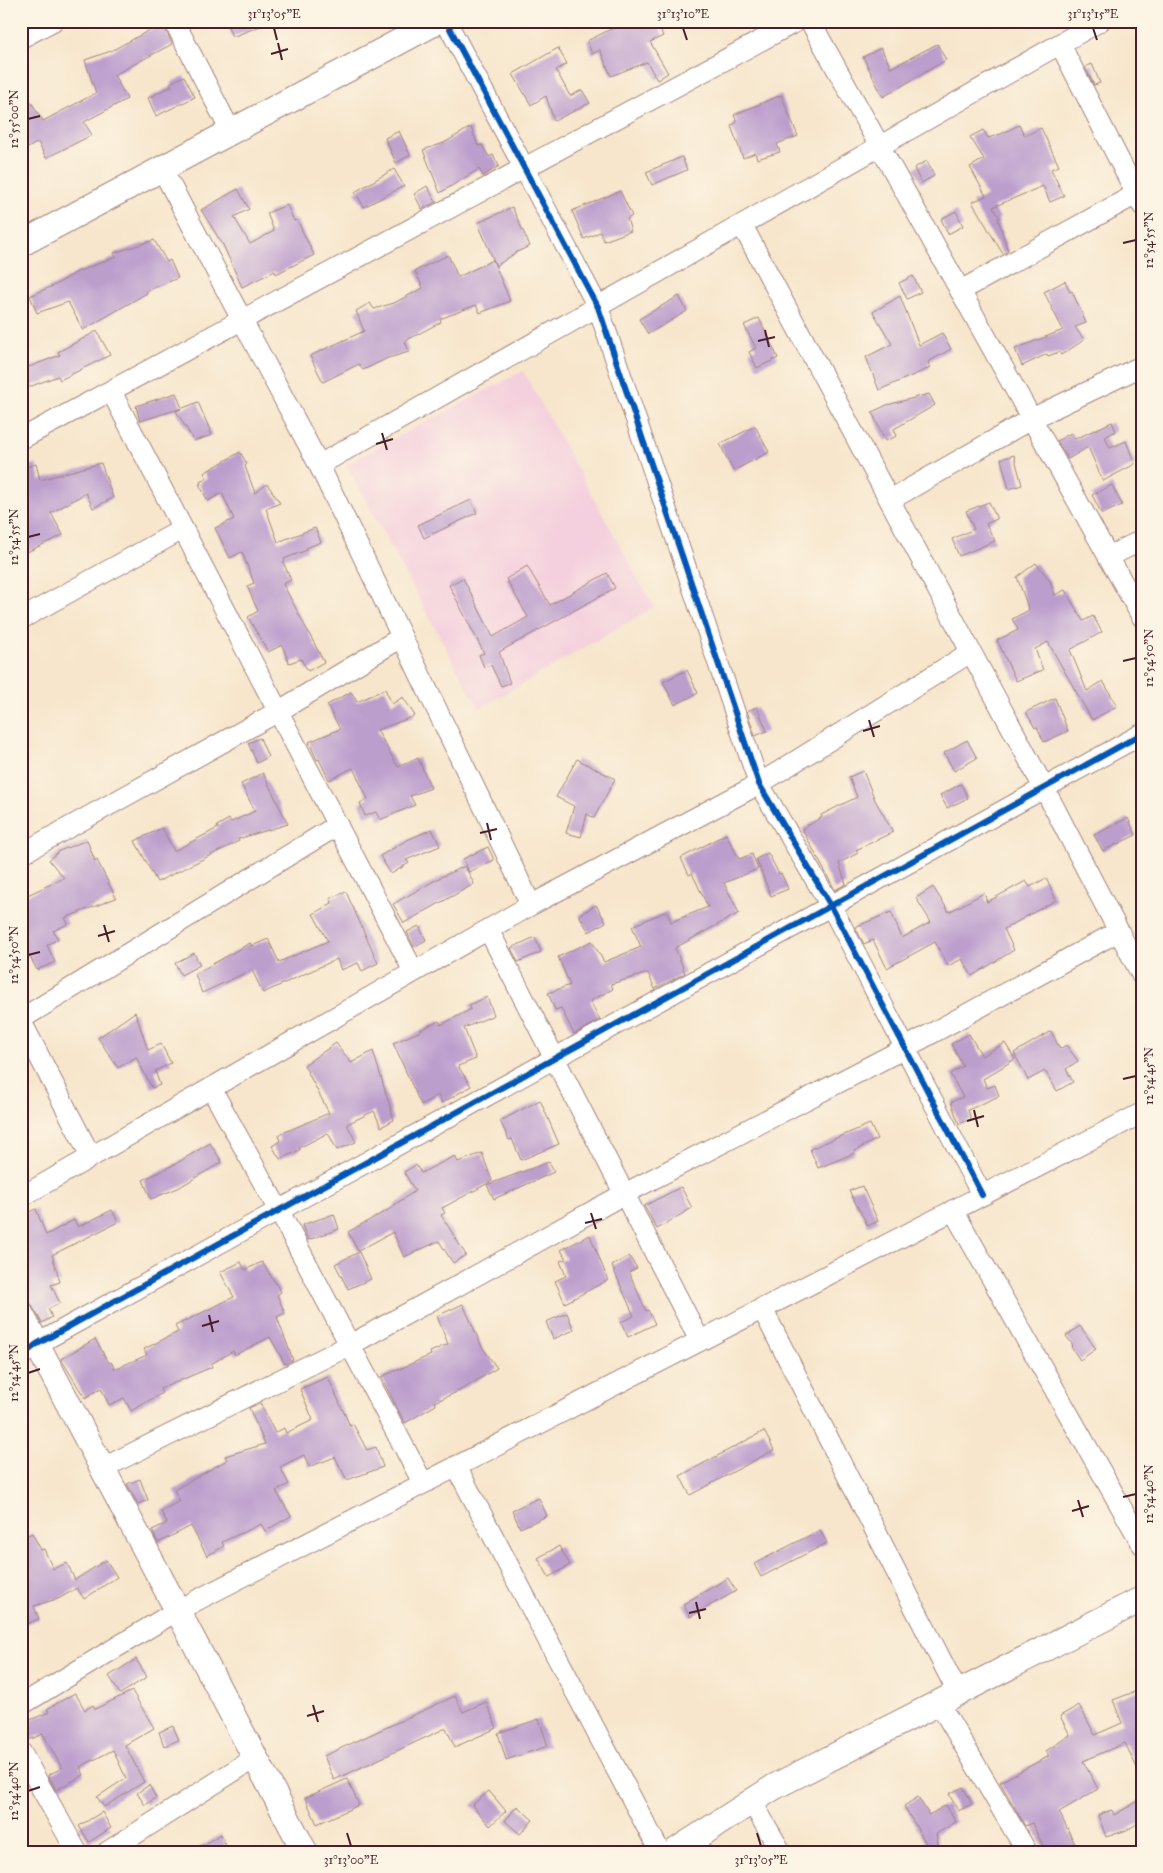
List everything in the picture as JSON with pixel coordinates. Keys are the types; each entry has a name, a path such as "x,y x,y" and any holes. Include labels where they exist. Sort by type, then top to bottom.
{"street":[{"path":"21,38 53,21"},
{"path":"174,21 231,132"},
{"path":"21,244 438,21"},
{"path":"446,21 598,307 759,784 830,906 982,1195"},
{"path":"21,439 797,21"},
{"path":"810,21 1142,618"},
{"path":"319,465 1100,21"},
{"path":"960,292 1140,197 1060,44"},
{"path":"162,168 319,465 531,905"},
{"path":"742,225 1044,788 1142,976"},
{"path":"890,500 1031,419 1142,366"},
{"path":"111,391 414,972"},
{"path":"21,619 183,528"},
{"path":"1108,557 1142,540"},
{"path":"21,854 279,711 402,637"},
{"path":"21,1197 488,929 759,784 971,652"},
{"path":"29,1350 1142,734"},
{"path":"91,1157 21,1020 338,825"},
{"path":"488,929 700,1340"},
{"path":"103,1468 350,1345 624,1194 905,1048 1118,931"},
{"path":"211,1088 279,1211 423,1483"},
{"path":"21,1705 178,1610 1142,1113"},
{"path":"953,1210 1142,1544"},
{"path":"762,1308 948,1698 1027,1852"},
{"path":"21,1314 29,1350 103,1468 305,1852"},
{"path":"456,1466 660,1852"},
{"path":"674,1852 774,1788 1142,1599"},
{"path":"21,1752 77,1852"},
{"path":"107,1852 256,1757"},
{"path":"752,1802 781,1852"}],"shaded area":[{"path":"523,371 654,607 479,709 346,464"}],"building":[{"path":"226,21 271,21 271,22 232,37"},
{"path":"611,21 656,21 663,36 650,42 668,73 657,80 647,62 611,76 600,50 592,54 587,41 615,27"},
{"path":"163,23 172,44 114,75 127,99 84,122 92,135 46,158 38,142 21,152 21,86 43,121 96,93 85,60 111,51"},
{"path":"937,44 946,60 883,97 863,57 881,48 891,68"},
{"path":"558,48 567,64 556,70 570,96 582,90 590,103 554,121 546,96 531,105 513,74"},
{"path":"1092,64 1100,83 1094,85 1085,67"},
{"path":"184,76 195,97 156,116 148,98 172,86 170,83"},
{"path":"781,95 798,136 777,144 780,152 757,159 755,153 743,158 731,126 737,122 734,115"},
{"path":"1019,125 1025,136 1041,128 1059,166 1051,169 1064,196 1050,202 1043,186 993,207 1000,218 998,219 1008,251 1003,254 972,202 986,196 970,167 984,159 970,137 983,130 988,138"},
{"path":"471,127 478,146 482,145 489,157 493,155 499,166 483,176 479,169 440,193 423,150 444,143"},
{"path":"399,131 410,155 396,163 385,138"},
{"path":"682,157 687,170 652,185 646,172"},
{"path":"927,161 934,176 921,183 914,168"},
{"path":"394,169 404,186 364,207 355,192"},
{"path":"427,186 436,202 422,209 414,194"},
{"path":"238,189 249,209 234,217 250,244 274,231 267,213 287,205 294,221 297,220 314,255 276,274 275,271 242,287 223,245 201,210"},
{"path":"620,191 632,216 627,219 631,231 604,241 600,232 584,239 572,211"},
{"path":"512,207 530,246 496,266 478,223"},
{"path":"956,211 963,226 948,234 941,219"},
{"path":"154,240 167,262 170,260 178,278 146,291 147,293 83,330 68,302 37,313 30,296 55,285 79,271 116,257 114,253"},
{"path":"448,255 458,277 493,260 510,301 480,313 476,305 440,319 441,322 405,341 409,352 388,358 363,370 359,364 323,382 310,356 364,331 356,311 370,303 374,309 394,303 423,288 415,271"},
{"path":"913,276 921,292 907,299 899,283"},
{"path":"1065,281 1070,292 1072,291 1086,323 1075,327 1084,340 1061,355 1059,352 1048,356 1047,354 1022,366 1015,349 1063,330 1044,292"},
{"path":"679,296 687,311 648,334 639,319"},
{"path":"900,296 919,345 942,333 951,349 928,362 930,368 879,390 866,357 892,344 873,312"},
{"path":"759,318 778,358 757,368 749,352 756,348 744,325"},
{"path":"97,331 110,355 60,380 58,376 21,390 21,370 60,355 58,352"},
{"path":"176,393 182,408 140,421 136,406"},
{"path":"929,394 935,405 894,429 897,436 885,441 872,412 887,405"},
{"path":"198,402 212,435 194,441 176,411"},
{"path":"1112,422 1116,431 1105,437 1110,448 1126,441 1135,464 1103,481 1088,447 1068,459 1057,441 1071,433 1075,439"},
{"path":"755,426 769,452 733,471 720,444"},
{"path":"240,452 247,464 245,466 255,493 267,484 280,503 266,509 278,542 315,528 321,542 284,559 285,561 283,562 291,580 283,584 324,662 308,671 301,659 289,663 282,645 268,652 248,617 258,611 247,586 254,583 242,552 230,558 215,528 234,519 222,493 208,501 199,484 207,478 204,473"},
{"path":"1014,455 1022,485 1009,489 1001,459"},
{"path":"101,463 113,498 93,508 86,493 51,513 63,535 25,553 21,545 21,469 36,464 40,480"},
{"path":"1112,485 1122,505 1102,514 1092,495"},
{"path":"471,500 477,513 424,538 418,525"},
{"path":"989,502 997,519 986,524 995,541 959,556 952,539 974,529 966,511"},
{"path":"1036,563 1050,581 1055,595 1065,590 1083,621 1093,616 1102,632 1070,650 1087,691 1103,681 1117,706 1092,720 1048,642 1035,649 1043,670 1016,681 997,640 1018,630 1012,619 1029,610 1017,577"},
{"path":"527,566 550,605 607,573 615,588 499,652 510,683 501,686 491,665 484,667 479,655 484,653 449,585 463,578 493,637 528,617 506,579"},
{"path":"687,670 698,693 675,705 663,682"},
{"path":"385,689 392,704 403,697 415,716 377,730 398,767 418,758 431,788 410,796 415,805 380,820 376,812 365,816 360,803 368,799 353,768 329,780 309,742 340,729 327,705 351,692 357,702"},
{"path":"1055,698 1068,731 1044,742 1037,727 1035,728 1026,712"},
{"path":"757,707 767,731 755,736 747,711"},
{"path":"260,738 268,757 257,763 248,743"},
{"path":"967,740 977,758 954,771 944,753"},
{"path":"577,759 615,779 594,818 587,814 581,837 566,833 574,806 556,797"},
{"path":"863,771 875,800 893,832 856,850 858,853 839,863 846,884 835,890 802,829 822,817 821,815 857,797 849,777"},
{"path":"263,773 288,824 238,839 239,841 157,882 135,841 162,828 174,851 218,828 217,826 229,819 231,822 255,811 241,784"},
{"path":"961,784 968,798 947,808 940,795"},
{"path":"1128,818 1136,835 1103,851 1094,835"},
{"path":"432,829 440,846 406,860 409,863 391,874 380,856 407,840"},
{"path":"726,834 739,859 752,854 758,869 724,883 739,913 675,948 685,973 655,989 648,973 611,984 613,989 590,1001 600,1020 574,1034 561,1008 555,1010 548,993 570,985 558,957 592,941 604,962 641,947 632,926 667,911 671,922 708,907 692,873 689,875 681,858"},
{"path":"87,840 95,861 97,860 116,898 65,918 68,924 53,931 58,939 47,945 55,962 37,970 29,955 21,958 21,898 64,878 49,860 59,851"},
{"path":"488,847 494,860 469,872 463,859"},
{"path":"768,853 779,874 781,873 788,889 771,896 756,859"},
{"path":"465,866 474,884 404,923 393,904"},
{"path":"1046,878 1056,900 1004,929 1014,950 972,976 962,959 948,966 935,942 887,968 873,940 864,944 855,927 891,912 902,938 931,922 916,898 933,887 949,912 984,893 987,902 1026,881 1030,887"},
{"path":"346,892 378,963 362,971 358,963 341,970 337,959 263,993 252,970 202,993 195,974 250,943 252,946 268,939 279,962 328,941 313,914 332,903 330,898"},
{"path":"596,905 606,922 589,932 579,915"},
{"path":"419,926 426,940 414,947 407,932"},
{"path":"535,937 541,952 518,962 511,948"},
{"path":"194,953 200,965 181,975 175,963"},
{"path":"487,997 494,1015 464,1028 476,1059 458,1066 471,1086 442,1103 438,1095 421,1105 393,1043 439,1021 441,1025 471,1009 469,1005"},
{"path":"135,1012 148,1050 161,1044 171,1063 155,1071 160,1085 152,1088 136,1057 118,1068 98,1038"},
{"path":"1051,1031 1060,1049 1066,1045 1078,1061 1066,1069 1073,1082 1057,1091 1045,1071 1028,1080 1014,1053"},
{"path":"969,1034 982,1056 1005,1043 1015,1059 983,1079 987,1088 995,1085 999,1096 968,1110 971,1119 959,1124 951,1102 963,1097 950,1074 963,1066 951,1044"},
{"path":"336,1043 351,1063 373,1051 394,1120 381,1127 374,1111 347,1124 356,1142 337,1150 328,1133 299,1148 300,1150 280,1159 272,1146 280,1141 278,1135 329,1113 304,1065"},
{"path":"540,1100 559,1144 521,1160 512,1139 509,1140 500,1121"},
{"path":"870,1124 877,1139 854,1151 855,1153 818,1168 810,1149"},
{"path":"210,1143 222,1162 178,1188 151,1199 143,1180 177,1163"},
{"path":"482,1153 492,1181 442,1208 445,1213 441,1215 466,1255 453,1263 439,1241 404,1257 393,1232 358,1251 348,1232 395,1206 415,1191 404,1172 416,1165 421,1173 455,1156 458,1162"},
{"path":"549,1162 554,1172 494,1199 487,1185"},
{"path":"862,1186 878,1221 868,1226 849,1191"},
{"path":"681,1187 692,1208 657,1229 644,1206"},
{"path":"36,1209 46,1235 74,1220 78,1227 112,1210 118,1222 52,1255 60,1282 51,1285 60,1303 48,1309 52,1317 42,1323 21,1287 21,1215"},
{"path":"334,1214 339,1229 308,1240 302,1225"},
{"path":"590,1235 608,1280 565,1303 555,1281 566,1276 560,1261 566,1259 561,1250"},
{"path":"359,1252 371,1279 348,1289 335,1264"},
{"path":"629,1256 637,1268 629,1272 646,1311 648,1310 655,1324 628,1337 621,1322 634,1316 612,1266"},
{"path":"241,1262 245,1270 262,1262 281,1292 277,1295 285,1313 277,1317 293,1360 285,1364 270,1337 235,1355 233,1351 211,1364 212,1367 160,1389 162,1393 131,1411 124,1398 109,1405 101,1388 85,1398 61,1359 95,1339 109,1363 111,1362 115,1369 147,1355 144,1349 178,1332 175,1326 234,1297 220,1272"},
{"path":"463,1304 482,1347 497,1368 461,1390 435,1402 436,1405 405,1423 381,1377 431,1355 430,1352 448,1344 437,1316"},
{"path":"567,1313 574,1330 553,1339 546,1322"},
{"path":"1080,1326 1096,1349 1080,1360 1071,1347 1073,1345 1066,1336"},
{"path":"328,1377 350,1426 353,1424 367,1450 376,1447 383,1467 347,1480 335,1457 309,1467 304,1455 280,1467 289,1484 276,1491 291,1516 265,1531 261,1524 222,1542 224,1546 207,1556 191,1526 158,1543 152,1530 167,1523 161,1511 180,1501 174,1490 227,1460 225,1456 265,1444 249,1408 260,1403 275,1433 284,1428 286,1433 313,1420 300,1389"},
{"path":"764,1431 774,1450 690,1495 680,1476"},
{"path":"140,1479 148,1500 138,1504 127,1484"},
{"path":"539,1498 547,1516 520,1528 512,1510"},
{"path":"820,1530 827,1543 761,1577 754,1564"},
{"path":"32,1533 41,1550 44,1549 53,1569 67,1563 75,1580 106,1560 117,1577 84,1599 77,1588 60,1598 34,1606 39,1619 21,1626 21,1539"},
{"path":"559,1546 570,1565 549,1577 538,1558"},
{"path":"728,1578 736,1591 690,1617 683,1604"},
{"path":"136,1659 147,1677 120,1694 109,1676"},
{"path":"1142,1689 1142,1778 1125,1743 1083,1761 1098,1789 1059,1812 1079,1852 1046,1852 1032,1823 1025,1826 1000,1782 1049,1756 1046,1751 1070,1735 1060,1716 1079,1705 1095,1735 1122,1723 1113,1700"},
{"path":"132,1691 154,1728 125,1745 144,1782 104,1807 97,1797 126,1778 113,1750 80,1767 84,1775 56,1790 48,1775 62,1768 43,1734 26,1741 21,1740 21,1724 49,1712 47,1709 75,1693 85,1710 93,1705 95,1709"},
{"path":"455,1696 463,1712 486,1702 497,1728 455,1747 446,1728 334,1780 324,1756"},
{"path":"539,1719 548,1746 506,1760 498,1733"},
{"path":"173,1726 179,1740 164,1746 159,1732"},
{"path":"347,1779 359,1805 317,1824 305,1798"},
{"path":"149,1785 156,1798 145,1805 137,1793"},
{"path":"963,1787 972,1804 958,1811 949,1794"},
{"path":"489,1791 506,1811 490,1826 472,1805"},
{"path":"918,1797 929,1815 946,1805 956,1822 936,1834 940,1852 931,1852 904,1806"},
{"path":"1142,1799 1142,1821 1127,1830 1106,1837 1098,1815 1112,1810 1114,1815"},
{"path":"517,1806 533,1820 520,1834 505,1821"},
{"path":"102,1812 111,1828 89,1842 79,1826"},
{"path":"221,1834 228,1852 192,1852"}],"cycle path":[{"path":"446,21 598,307 759,784 831,906 982,1195"},
{"path":"21,1356 37,1344 1142,734"}]}
